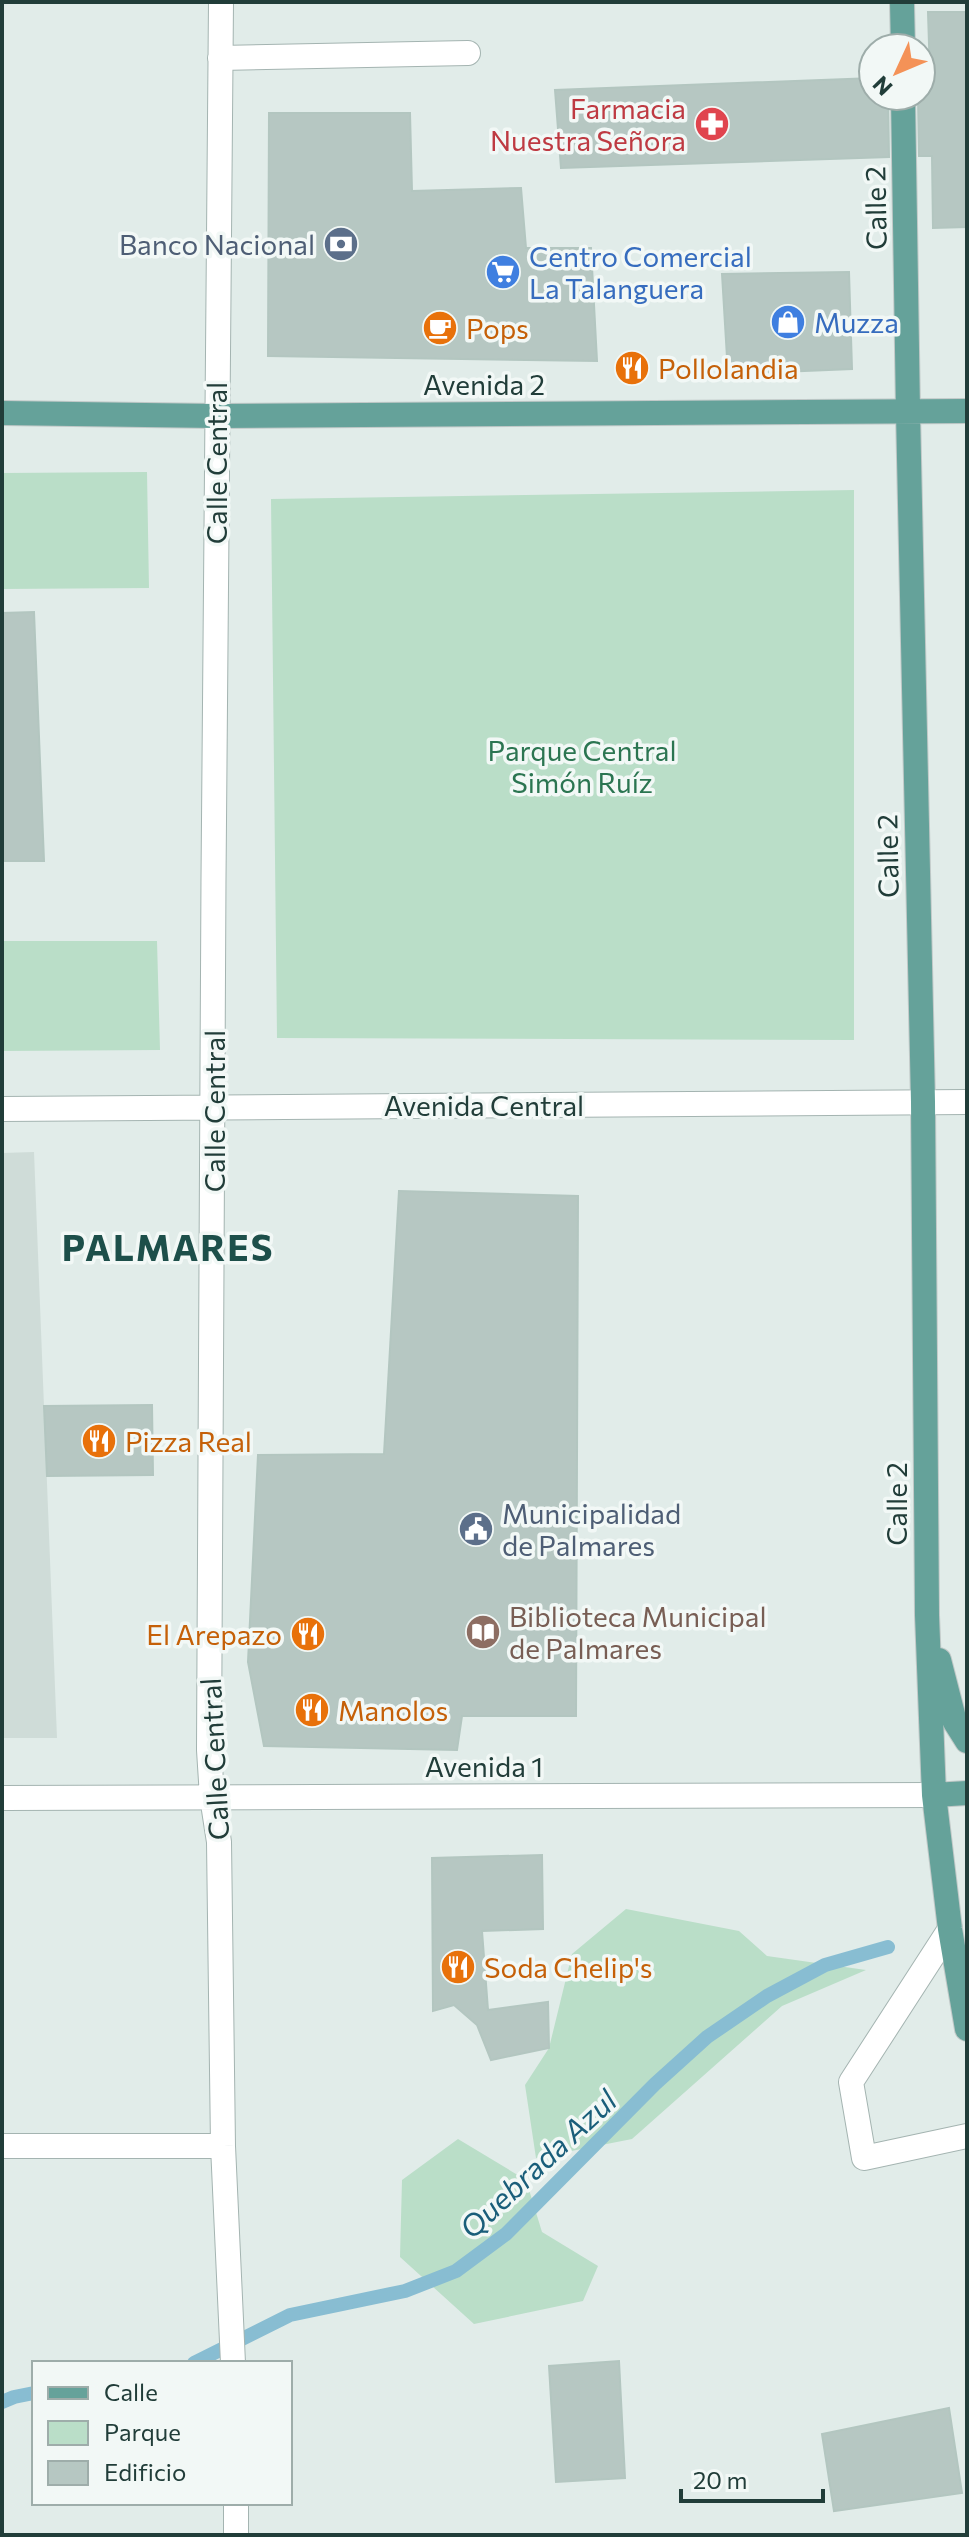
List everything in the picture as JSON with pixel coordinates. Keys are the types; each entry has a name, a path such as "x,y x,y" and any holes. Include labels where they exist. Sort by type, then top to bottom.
{"main road":[{"path":"902,2 903,32"},
{"name":"Calle 2","path":"903,112 923,1102 927,1615 934,1795 950,1929 967,2029"},
{"name":"Avenida 2","path":"2,413 216,416 967,411"},
{"name":"Calle 2","path":"927,1615 955,1722 967,1741"},
{"name":"Avenida 1","path":"934,1795 967,1793"}],"street":[{"name":"Calle Central","path":"221,2 209,1750 219,1842 223,2146 233,2361"},
{"path":"220,58 468,53"},
{"name":"Avenida Central","path":"2,1109 967,1102"},
{"name":"Avenida 1","path":"2,1798 934,1795"},
{"path":"950,1929 851,2082 864,2158 967,2136"},
{"path":"2,2146 223,2146"},
{"path":"236,2505 236,2535"}],"shaded area":[{"path":"34,1152 57,1738 2,1738 2,1153"}],"green space":[{"path":"147,472 149,588 2,589 2,473"},
{"name":"Parque Central Simón Ruíz","path":"854,490 854,1040 277,1038 271,499"},
{"path":"2,941 157,941 160,1050 2,1051"},
{"path":"626,1909 739,1931 767,1956 866,1970 782,2006 632,2139 536,2158 525,2085 549,2048 572,1954"},
{"path":"458,2139 526,2180 542,2232 598,2266 583,2301 474,2324 400,2257 402,2180"}],"building":[{"path":"928,12 967,12 967,227 933,228 932,156 919,156 918,112 937,112 937,32 929,32"},
{"name":"Farmacia Nuestra Señora","path":"857,79 857,112 888,112 889,157 561,168 555,90"},
{"path":"269,113 410,113 412,191 521,188 526,248 591,248 597,361 268,356"},
{"name":"Muzza","path":"849,272 852,369 728,374 722,274"},
{"path":"34,612 44,861 2,861 2,613"},
{"name":"Municipalidad de Palmares","path":"399,1191 578,1196 576,1716 462,1716 457,1750 264,1746 248,1662 258,1455 384,1454"},
{"name":"Pizza Real","path":"152,1405 153,1475 47,1476 44,1406"},
{"name":"Soda Chelip's","path":"542,1855 543,1929 482,1931 488,2010 548,2002 549,2048 491,2060 477,2025 454,2005 433,2011 432,1858"},
{"path":"619,2361 625,2478 556,2482 549,2366"},
{"path":"949,2408 962,2493 834,2511 822,2434"}],"waterway":[{"name":"Quebrada Azul","path":"198,2361 290,2315 405,2291 456,2271 506,2234 655,2084 707,2037 767,1996 825,1965 888,1947"},
{"name":"Quebrada Azul","path":"2,2402 32,2393"}],"place":[{"name":"Farmacia Nuestra Señora","path":"712,124"},
{"name":"Banco Nacional","path":"341,244"},
{"name":"Centro Comercial La Talanguera","path":"503,272"},
{"name":"Muzza","path":"788,322"},
{"name":"Pops","path":"440,328"},
{"name":"Pollolandia","path":"632,368"},
{"name":"Pizza Real","path":"99,1441"},
{"name":"Municipalidad de Palmares","path":"476,1529"},
{"name":"Biblioteca Municipal de Palmares","path":"483,1632"},
{"name":"El Arepazo","path":"308,1634"},
{"name":"Manolos","path":"312,1710"},
{"name":"Soda Chelip's","path":"458,1967"}],"district":[{"name":"PALMARES","path":"168,1246"}]}
